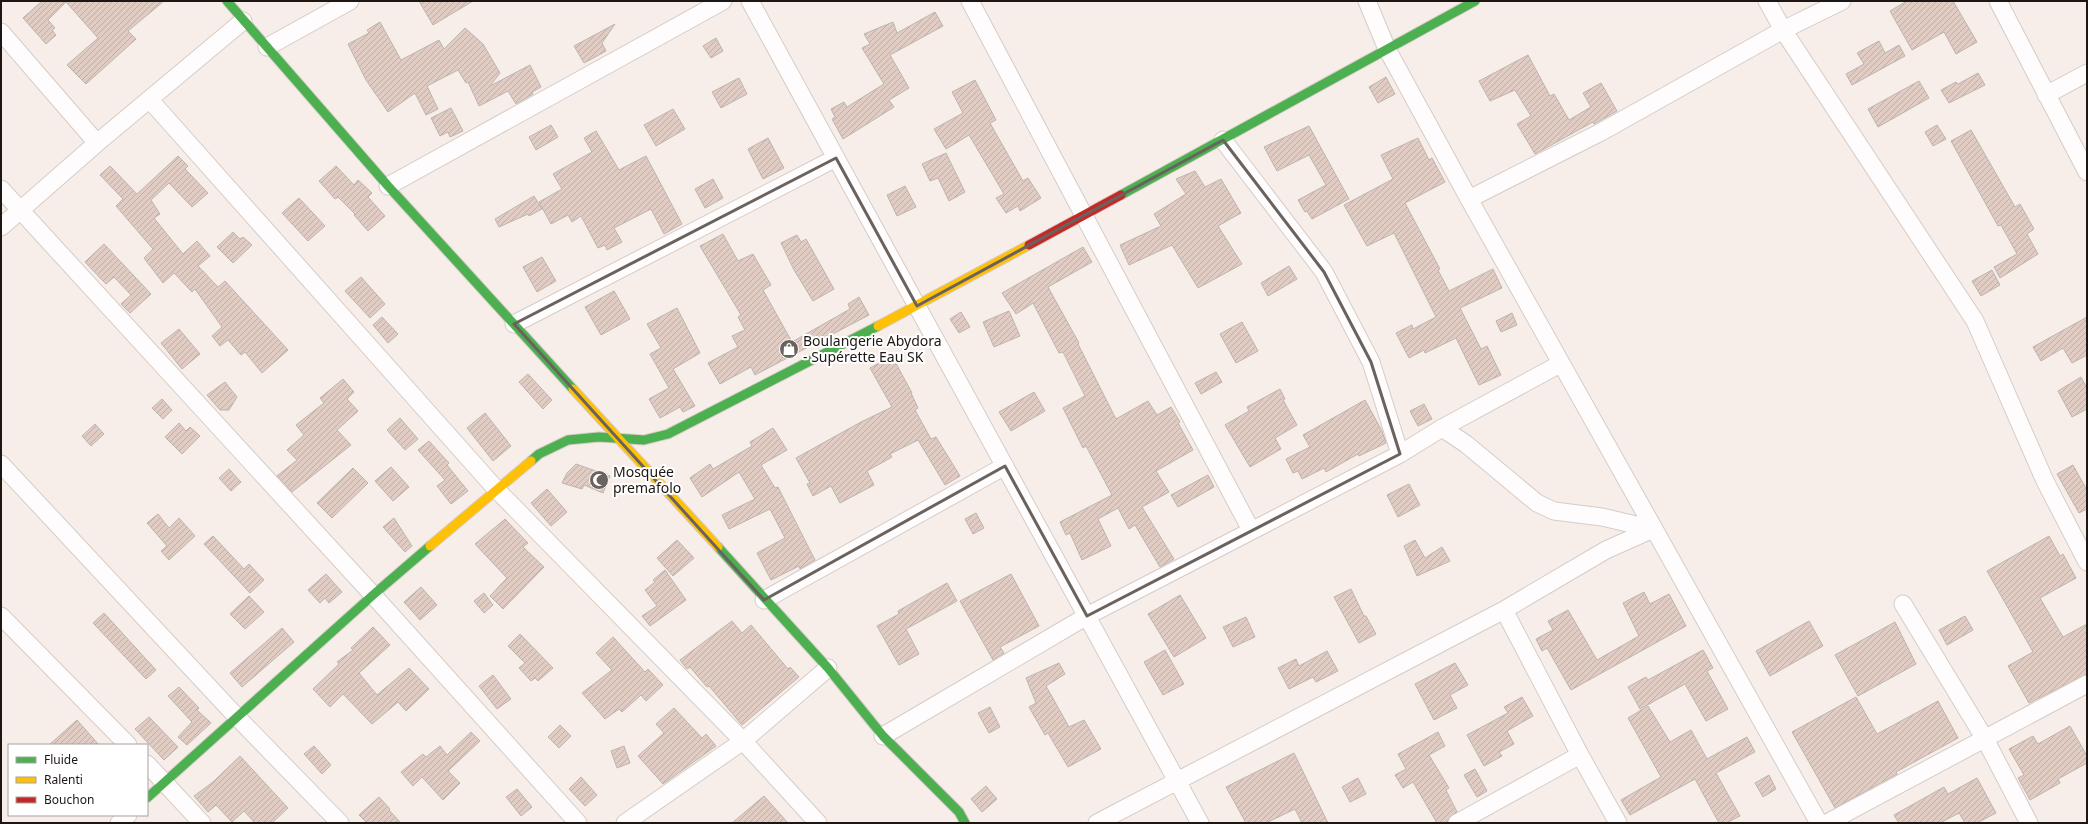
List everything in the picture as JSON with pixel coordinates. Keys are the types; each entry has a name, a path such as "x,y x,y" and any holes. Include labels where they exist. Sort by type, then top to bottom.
{"street":[{"path":"227,1 388,186 764,600 828,668 883,736 959,812 965,823"},
{"path":"266,47 350,1"},
{"path":"388,186 723,1"},
{"path":"750,1 1200,823"},
{"path":"970,1 1251,530"},
{"path":"1367,1 1387,49 1469,199 1560,364 1819,823"},
{"path":"148,797 236,716 372,595 539,454 568,440 599,437 644,440 668,434 917,306 1084,217 1475,1"},
{"path":"1767,1 1783,30 1975,321 2045,481 2087,562"},
{"path":"1469,199 1601,132 1783,30 1842,1"},
{"path":"1998,1 2087,172"},
{"path":"1,227 97,143 243,21"},
{"path":"1,32 97,143"},
{"path":"2046,95 2087,73"},
{"path":"150,100 496,489 743,741 818,823"},
{"path":"1222,140 1324,272 1371,362 1400,454"},
{"path":"514,324 836,158"},
{"path":"1,189 578,823"},
{"path":"883,736 1087,616 1400,454 1442,428 1560,364"},
{"path":"1442,428 1466,444 1537,503 1554,511 1602,517 1653,529"},
{"path":"1,464 236,716 340,823"},
{"path":"764,600 1005,466"},
{"path":"1097,823 1178,782 1504,610 1606,550 1653,529"},
{"path":"1903,604 1985,739 2029,823"},
{"path":"1504,610 1580,755 1618,823"},
{"path":"4,626 127,744"},
{"path":"625,823 743,741 828,668"},
{"path":"1827,823 2087,684"},
{"path":"1457,823 1580,755"},
{"path":"148,765 202,823"},
{"path":"119,823 127,816"}],"highlighted area":[{"path":"1223,140 1324,272 1371,362 1400,454 1087,616 1005,466 764,600 514,324 836,158 917,306"}],"building":[{"path":"42,1 164,1 128,31 136,39 86,84 67,65 98,38 66,2 48,20 55,28 52,30 56,35 46,44 23,18"},
{"path":"419,1 473,1 433,25"},
{"path":"1907,1 1953,1 1977,42 1956,54 1944,32 1912,50 1890,11"},
{"path":"935,12 943,26 890,55 909,88 889,100 894,107 843,139 832,119 835,117 831,109 844,102 847,107 884,84 862,48 870,44 864,34 893,22 897,33"},
{"path":"380,22 401,60 439,40 444,49 465,28 483,44 500,73 490,86 530,65 541,87 532,92 533,94 516,104 508,91 479,106 468,82 466,83 458,70 427,86 438,109 426,115 415,93 388,112 366,80 348,44 369,33 367,30"},
{"path":"615,24 602,43 606,51 584,63 574,46"},
{"path":"716,38 723,51 711,58 703,46"},
{"path":"1879,41 1885,53 1899,45 1905,56 1852,85 1846,74 1864,64 1857,53"},
{"path":"1528,55 1550,96 1554,94 1569,120 1591,107 1583,93 1601,83 1617,111 1594,124 1593,122 1535,154 1517,124 1531,116 1515,90 1490,101 1479,81"},
{"path":"1978,73 1985,85 1949,103 1941,90 1956,82 1958,84"},
{"path":"1386,77 1395,94 1378,103 1369,87"},
{"path":"739,78 747,94 721,108 712,92"},
{"path":"975,80 996,120 990,123 1023,181 1028,178 1041,198 1020,211 1018,206 1006,213 996,198 1004,194 969,135 946,149 934,129 963,113 952,92"},
{"path":"1919,81 1929,98 1878,127 1868,109"},
{"path":"451,108 463,131 450,137 448,132 440,136 431,118"},
{"path":"673,109 685,129 656,146 644,125"},
{"path":"551,125 558,137 536,150 529,137"},
{"path":"1937,125 1946,139 1933,146 1925,132"},
{"path":"1309,126 1349,199 1312,219 1307,211 1305,212 1298,200 1326,185 1309,155 1277,171 1264,147"},
{"path":"1971,130 2015,207 2020,204 2034,229 2027,234 2038,254 2000,278 1994,267 2017,254 2001,225 1998,226 1951,141"},
{"path":"596,131 619,170 646,156 682,224 664,234 651,209 614,228 622,242 607,250 605,245 598,248 581,216 572,222 568,215 551,224 539,202 562,189 553,174 592,152 584,138"},
{"path":"768,138 784,168 763,179 748,149"},
{"path":"1418,138 1429,160 1432,158 1445,182 1405,203 1440,269 1438,270 1449,291 1493,269 1502,288 1460,308 1481,349 1487,346 1501,375 1479,385 1456,338 1425,353 1424,350 1409,358 1396,333 1412,325 1413,329 1436,317 1394,233 1367,246 1344,205 1393,179 1381,155"},
{"path":"946,153 965,192 949,201 938,178 930,181 922,164"},
{"path":"178,156 188,166 185,169 208,193 192,207 169,183 151,200 160,214 154,218 183,254 197,241 210,256 198,266 218,287 225,281 288,350 262,373 245,352 241,355 228,340 220,346 212,336 222,327 195,289 192,292 174,273 163,283 144,258 153,249 116,206 123,199 100,175 110,166 137,194"},
{"path":"336,166 354,185 358,180 372,193 368,197 385,216 368,231 354,215 355,214 338,197 335,199 319,181"},
{"path":"1195,171 1205,187 1221,179 1241,213 1218,226 1242,264 1198,288 1172,245 1129,265 1120,245 1161,226 1154,214 1186,194 1176,179"},
{"path":"713,179 723,198 705,208 695,189"},
{"path":"905,186 916,207 897,216 887,195"},
{"path":"534,196 542,209 529,216 528,214 499,227 495,219"},
{"path":"299,198 325,226 308,241 282,213"},
{"path":"233,232 240,239 243,237 252,245 233,263 217,247"},
{"path":"723,234 738,261 753,254 771,285 763,290 792,342 850,309 848,304 859,297 869,315 755,375 751,367 720,384 708,363 738,347 732,336 745,330 738,317 741,315 700,246"},
{"path":"797,235 801,242 806,239 834,289 813,301 794,270 781,243"},
{"path":"104,244 151,294 130,313 121,304 131,295 114,277 106,284 85,262"},
{"path":"1083,247 1092,262 1048,287 1079,343 1078,344 1116,419 1148,401 1157,415 1171,407 1193,450 1156,471 1169,492 1142,507 1174,559 1160,567 1135,525 1129,529 1118,508 1098,519 1111,546 1082,560 1070,533 1066,535 1060,522 1112,495 1086,446 1083,448 1063,408 1085,396 1063,352 1059,353 1033,303 1016,314 1002,293"},
{"path":"542,257 556,281 537,292 523,267"},
{"path":"1289,266 1297,279 1268,296 1261,283"},
{"path":"1992,270 2000,285 1981,296 1972,281"},
{"path":"361,277 385,304 370,318 345,291"},
{"path":"614,291 630,319 601,335 585,307"},
{"path":"677,308 700,353 673,369 695,406 683,412 680,407 660,418 649,399 669,388 650,354 661,348 647,324"},
{"path":"1009,311 1020,336 994,347 983,322"},
{"path":"961,312 970,327 959,333 950,319"},
{"path":"1512,313 1517,325 1501,332 1496,321"},
{"path":"382,317 398,334 388,343 373,325"},
{"path":"2087,317 2087,355 2072,363 2063,348 2041,361 2033,347"},
{"path":"1242,322 1258,351 1236,363 1220,334"},
{"path":"179,329 200,354 182,369 161,343"},
{"path":"892,356 912,393 918,408 915,410 931,439 936,437 960,476 945,485 918,440 890,454 892,457 867,471 874,485 840,503 831,486 813,496 807,484 810,483 796,458 861,422 892,407 870,368"},
{"path":"1216,372 1222,382 1201,394 1195,383"},
{"path":"528,374 552,400 543,409 519,382"},
{"path":"2081,377 2087,388 2087,409 2072,417 2058,391"},
{"path":"343,379 354,392 347,399 358,411 337,430 351,445 292,492 277,476 297,460 287,450 304,435 296,425 324,403 320,398"},
{"path":"225,382 237,397 229,410 220,410 207,395"},
{"path":"1280,389 1285,399 1283,400 1297,425 1275,438 1281,449 1250,467 1225,425 1249,411 1247,407"},
{"path":"1034,392 1045,411 1011,431 999,412"},
{"path":"162,399 172,410 163,419 152,408"},
{"path":"1365,400 1382,431 1386,443 1359,456 1358,454 1326,472 1324,468 1302,479 1298,471 1293,473 1286,459 1310,447 1303,435"},
{"path":"1424,404 1432,419 1418,426 1410,411"},
{"path":"485,413 511,446 493,461 467,428"},
{"path":"400,418 418,439 405,450 387,430"},
{"path":"179,423 186,431 190,427 200,436 182,454 165,437"},
{"path":"95,424 104,434 91,446 82,436"},
{"path":"773,428 787,450 761,465 775,488 778,487 815,560 800,569 799,566 771,580 757,553 785,538 770,509 729,529 722,515 755,499 739,472 702,497 690,478 710,464 713,469 752,446 750,442"},
{"path":"429,441 449,463 447,465 468,491 451,504 437,486 445,480 418,450"},
{"path":"576,464 610,476 603,493 584,485 582,489 562,483 567,473"},
{"path":"2073,465 2087,490 2087,509 2079,513 2057,474"},
{"path":"391,467 409,487 393,501 375,481"},
{"path":"353,468 368,483 332,518 317,503"},
{"path":"229,469 241,482 231,491 219,478"},
{"path":"1208,475 1214,487 1178,507 1171,495"},
{"path":"1409,484 1420,505 1398,517 1387,495"},
{"path":"547,489 567,512 551,526 531,503"},
{"path":"976,513 984,528 973,534 965,519"},
{"path":"158,514 169,528 179,518 195,536 169,560 161,551 167,546 147,523"},
{"path":"394,518 412,546 405,552 383,527"},
{"path":"505,519 528,543 523,547 544,567 503,609 490,596 507,578 475,544"},
{"path":"213,536 244,569 249,564 264,580 250,593 204,544"},
{"path":"2049,536 2060,556 2063,554 2076,578 2040,598 2063,637 2087,624 2087,674 2029,703 2008,666 2033,652 1987,571"},
{"path":"677,540 694,558 673,576 657,558"},
{"path":"1415,540 1425,558 1442,547 1450,561 1417,576 1404,546"},
{"path":"665,570 686,600 650,626 642,616 657,606 645,590 655,582 653,580"},
{"path":"326,574 342,592 329,603 325,598 320,603 308,590"},
{"path":"1011,574 1039,626 1000,647 1004,653 993,660 960,601"},
{"path":"947,583 957,601 906,629 919,654 899,665 877,626 899,614 898,611"},
{"path":"421,587 437,605 420,620 404,602"},
{"path":"1351,589 1364,616 1366,616 1376,634 1359,643 1334,597"},
{"path":"1644,592 1650,604 1669,594 1686,626 1571,690 1547,648 1542,651 1536,639 1553,630 1548,621 1568,610 1597,660 1639,636 1623,603"},
{"path":"484,593 493,605 484,613 474,601"},
{"path":"1180,595 1206,638 1174,657 1148,614"},
{"path":"249,596 264,612 245,629 230,614"},
{"path":"104,613 156,670 146,679 93,623"},
{"path":"1965,616 1973,630 1947,645 1939,630"},
{"path":"1246,617 1255,637 1233,647 1223,627"},
{"path":"732,621 742,633 751,625 788,669 790,667 799,677 742,725 709,686 707,687 690,667 687,669 680,660"},
{"path":"1809,621 1823,646 1770,676 1756,651"},
{"path":"1895,622 1916,664 1858,696 1835,655"},
{"path":"373,627 390,645 359,673 377,695 409,668 429,689 406,711 398,702 372,724 343,694 330,707 313,689 339,664 337,662 353,650 351,648"},
{"path":"282,628 294,642 242,687 230,673"},
{"path":"520,634 553,668 538,681 535,678 531,681 519,668 525,663 508,646"},
{"path":"613,637 645,672 648,669 663,685 646,701 641,695 622,712 619,709 605,719 582,693 612,670 596,653"},
{"path":"1165,650 1184,684 1163,695 1144,662"},
{"path":"1703,650 1713,668 1707,671 1728,709 1706,721 1685,684 1640,709 1628,687 1646,677 1648,680"},
{"path":"1327,651 1338,671 1316,682 1313,677 1289,689 1278,668 1296,659 1299,666"},
{"path":"1059,663 1065,674 1046,686 1069,727 1084,720 1101,749 1068,767 1048,733 1045,735 1029,707 1036,703 1026,678"},
{"path":"1455,663 1468,685 1450,695 1457,708 1434,720 1415,684"},
{"path":"493,675 511,699 497,709 479,686"},
{"path":"179,687 199,708 197,710 211,723 187,745 178,737 192,722 168,696"},
{"path":"1522,697 1533,716 1507,731 1514,744 1499,752 1502,756 1484,766 1467,735 1508,713 1504,707"},
{"path":"1856,697 1877,734 1938,701 1958,738 1835,808 1792,732"},
{"path":"1648,706 1670,742 1691,730 1707,759 1747,737 1755,752 1716,773 1740,816 1726,823 1719,823 1695,779 1630,815 1621,800 1661,777 1628,718"},
{"path":"990,707 1000,727 989,733 978,713"},
{"path":"674,708 702,738 706,734 716,746 663,784 638,756 664,733 656,724"},
{"path":"149,717 178,747 164,760 135,729"},
{"path":"77,720 98,744 50,744"},
{"path":"560,725 571,736 559,748 548,737"},
{"path":"2070,726 2087,756 2087,763 2058,779 2060,783 2030,800 2018,778 2024,775 2009,749 2033,736 2038,744"},
{"path":"471,732 480,741 448,771 460,783 443,800 422,777 413,786 401,772 423,754 426,757 440,746 447,755"},
{"path":"1438,732 1445,746 1429,755 1449,788 1446,790 1457,812 1449,818 1447,823 1437,823 1413,782 1403,788 1395,775 1406,769 1398,754"},
{"path":"314,746 331,765 322,774 304,754"},
{"path":"624,746 630,763 617,768 611,751"},
{"path":"1294,753 1328,823 1302,823 1295,809 1266,823 1246,823 1226,787"},
{"path":"240,756 288,808 272,823 255,823 244,811 232,822 216,805 208,812 194,796 213,782"},
{"path":"1475,769 1487,791 1477,797 1464,775"},
{"path":"1769,775 1776,789 1763,797 1755,783"},
{"path":"581,777 597,795 585,806 569,789"},
{"path":"1358,778 1366,794 1350,802 1342,787"},
{"path":"1977,778 1996,813 1977,823 1965,823 1959,813 1940,823 1899,823 1894,815 1944,787 1948,794"},
{"path":"986,786 997,799 982,812 971,799"},
{"path":"517,789 532,807 521,816 506,797"},
{"path":"764,796 788,823 732,823"},
{"path":"379,797 401,823 367,823 359,815"}],"traffic: fast":[{"path":"227,1 388,186 573,389"},
{"path":"1121,195 1475,1"},
{"path":"531,461 539,454 568,440 599,437 644,440 668,434 878,326"},
{"path":"148,797 373,595 430,546"},
{"path":"718,547 828,668 883,736 959,812 965,823"}],"traffic: slow":[{"path":"878,326 1029,245"},
{"path":"573,389 718,547"},
{"path":"430,546 531,461"}],"traffic: jam":[{"path":"1029,245 1121,195"}],"place":[{"name":"Boulangerie Abydora - Supérette Eau SK","path":"789,349"},
{"name":"Mosquée premafolo","path":"599,480"}]}
